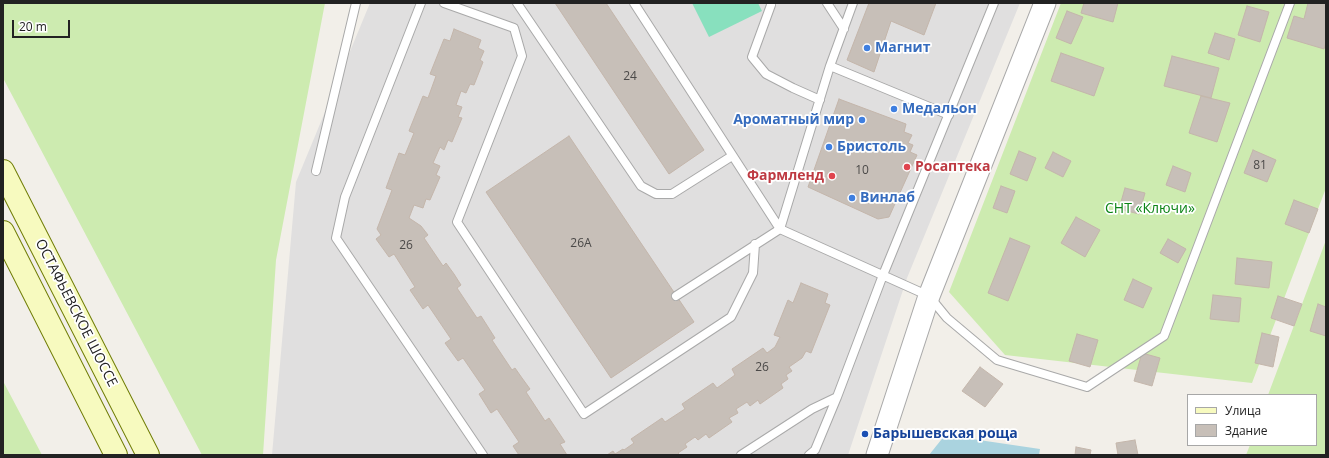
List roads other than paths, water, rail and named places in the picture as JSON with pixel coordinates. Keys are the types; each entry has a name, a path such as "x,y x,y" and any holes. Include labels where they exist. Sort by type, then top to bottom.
{"main road":[{"name":"ОСТАФЬЕВСКОЕ ШОССЕ","path":"3,171 148,455"},
{"name":"ОСТАФЬЕВСКОЕ ШОССЕ","path":"3,232 116,455"}],"street":[{"path":"877,455 929,296 1045,3"}],"lane":[{"path":"316,171 356,3"},
{"path":"421,3 345,197 336,238 483,455"},
{"path":"444,3 514,28 522,56 457,222 584,414 731,317 753,273 755,244"},
{"path":"517,3 641,186 656,194 672,194 732,156"},
{"path":"634,3 780,229 929,296 947,318 997,360 1087,387 1164,336 1290,3"},
{"path":"827,3 844,29"},
{"path":"676,296 780,229 830,66 853,3"},
{"path":"809,455 815,450 837,397 883,276 994,3"},
{"path":"771,5 752,57 766,74 820,100"},
{"path":"830,66 949,115"},
{"path":"742,455 812,409 837,397"}],"water":[{"path":"945,435 1040,449 1039,455 929,455"}],"place":[{"name":"Магнит","path":"867,48"},
{"name":"Медальон","path":"894,109"},
{"name":"Ароматный мир","path":"862,120"},
{"name":"Бристоль","path":"829,147"},
{"name":"Росаптека","path":"907,167"},
{"name":"Фармленд","path":"832,176"},
{"name":"Винлаб","path":"852,198"},
{"name":"Барышевская роща","path":"865,434"}],"park label":[{"name":"СНТ «Ключи»","path":"1150,209"}]}
